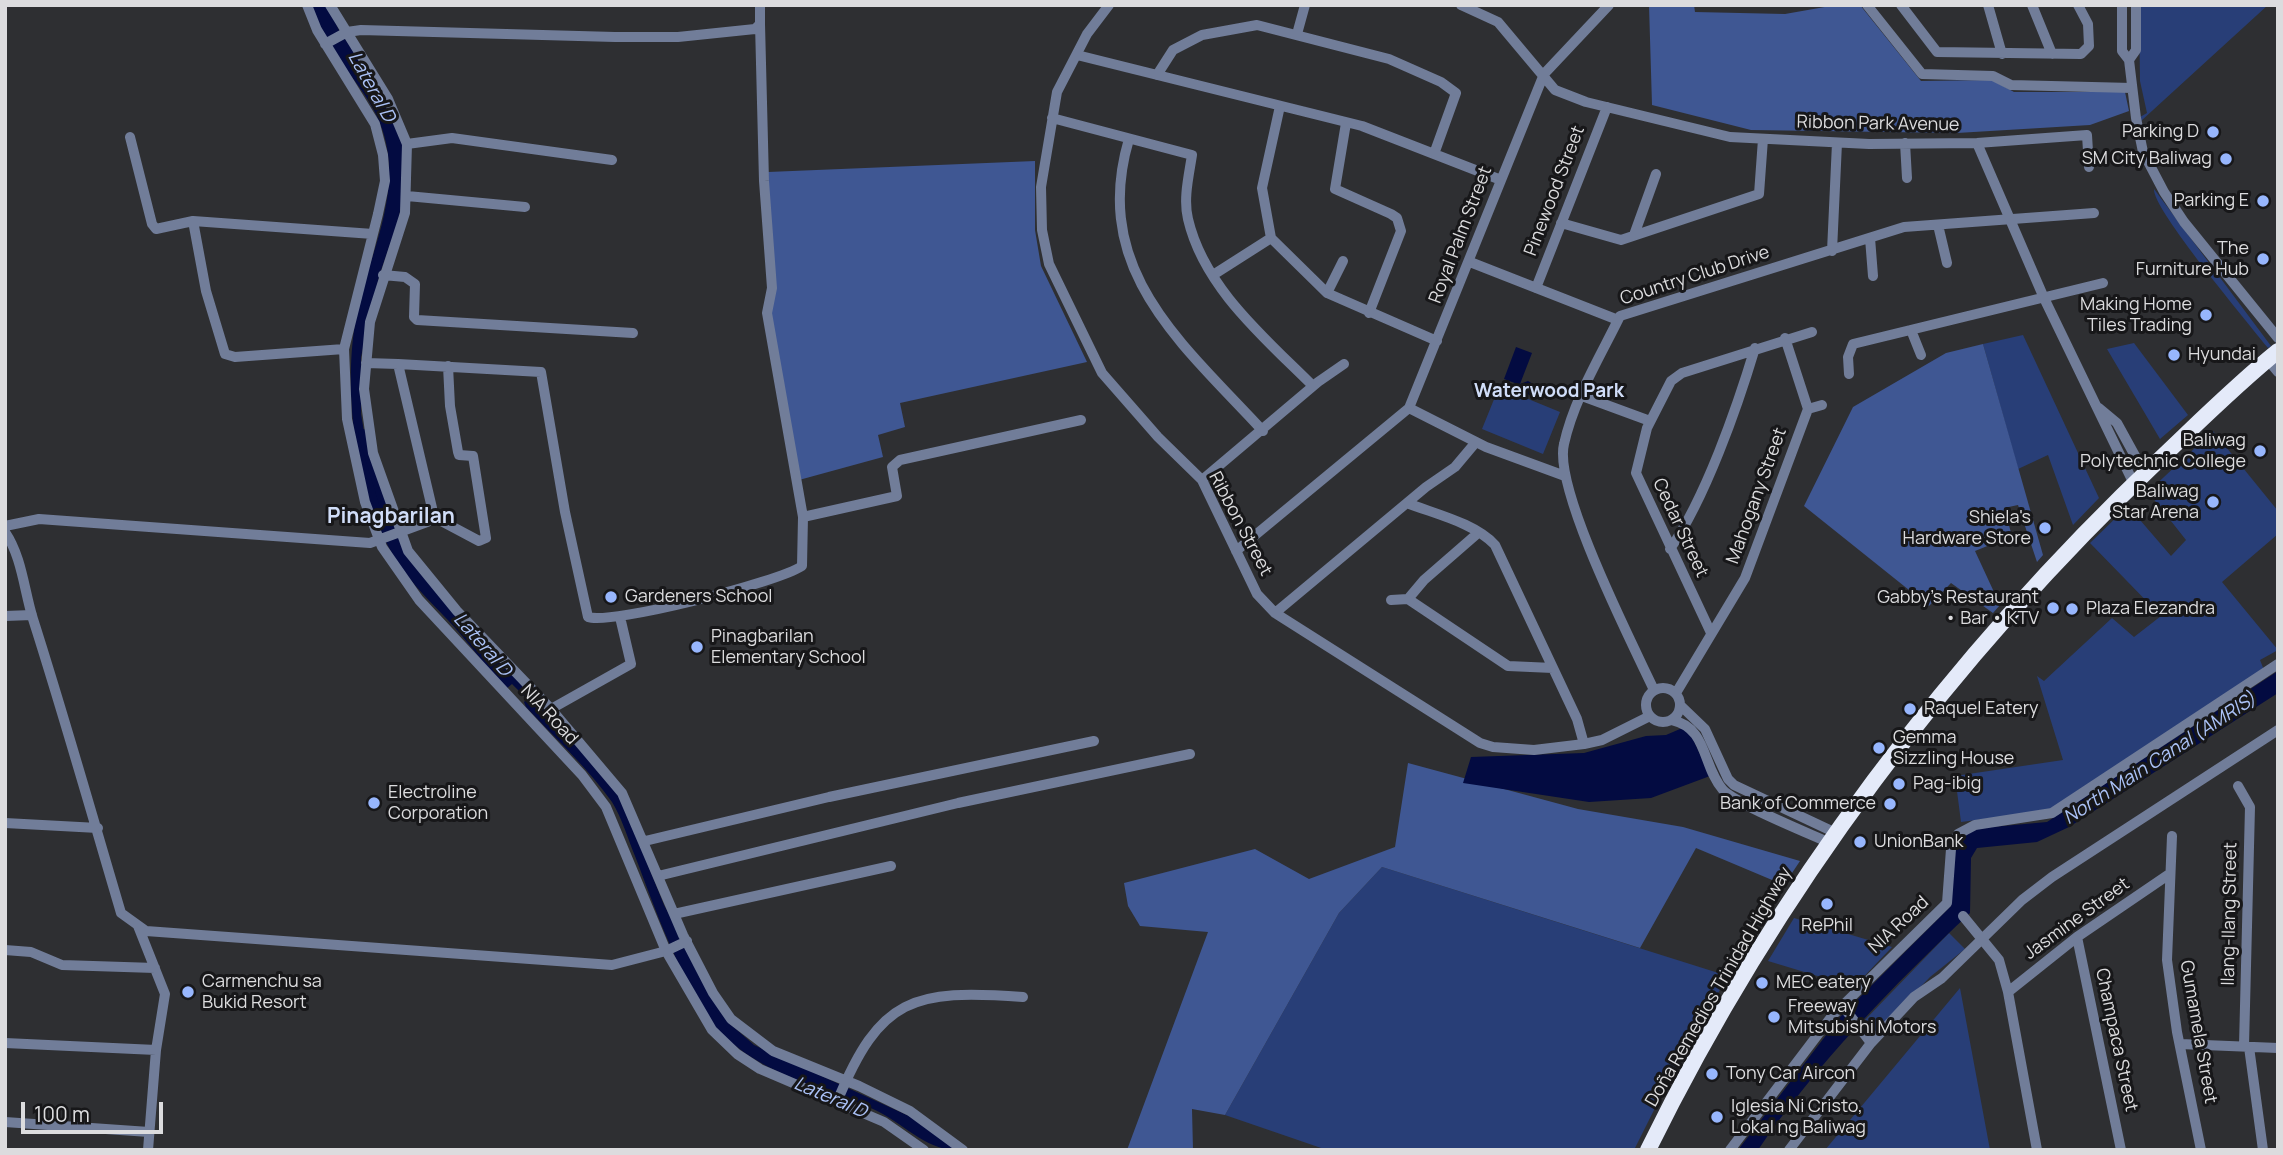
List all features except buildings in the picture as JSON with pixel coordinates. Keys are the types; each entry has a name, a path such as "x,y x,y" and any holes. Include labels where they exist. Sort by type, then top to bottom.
{"highway":[{"name":"Doña Remedios Trinidad Highway","path":"1648,1150 1729,999 1799,886 1992,633 2076,540 2140,479 2274,361"}],"street":[{"name":"NIA Road","path":"307,5 365,106 380,143 384,181 344,349 357,418 365,502 383,540 419,600 533,707 583,772 606,807 669,949 712,1030 737,1054 760,1069 842,1091 924,1150"},
{"path":"330,5 344,34 388,99 407,144 405,213 370,322 357,418 408,551 533,707 551,709 631,664 620,617"},
{"path":"366,363 541,372 584,610 595,620 620,617 706,597 802,566 803,517 767,313 772,288 764,181 760,5"},
{"name":"Ribbon Street","path":"1109,5 1087,34 1057,92 1041,187 1042,230 1049,264 1102,373 1158,437 1202,480 1257,594 1275,613 1480,743 1534,750 1584,744 1602,740 1650,716"},
{"path":"1297,34 1304,5"},
{"name":"Ribbon Park Avenue","path":"1461,5 1498,22 1555,90 1607,107 1730,137 1837,143 1977,143 2044,298 2099,408 2106,431 2140,479"},
{"path":"1544,74 1609,5"},
{"path":"1867,5 1922,74 1993,76 2011,85 2132,88"},
{"path":"1988,5 2002,54"},
{"path":"2032,5 2052,54"},
{"path":"1904,6 1937,52 2081,54 2089,46 2088,24 2078,5"},
{"path":"2122,5 2122,51 2130,60"},
{"path":"2136,5 2136,50 2130,60 2143,152 2164,192 2278,338"},
{"path":"327,43 344,34 420,30 513,35 678,37 755,29 760,24"},
{"path":"1157,75 1173,50 1202,35 1257,25 1389,59 1461,91 1434,154"},
{"path":"1077,55 1346,122 1501,180"},
{"name":"Royal Palm Street","path":"1409,408 1544,74"},
{"path":"1280,106 1262,188 1271,238 1327,293 1437,341"},
{"name":"Pinewood Street","path":"1536,288 1607,107"},
{"path":"1052,118 1192,155 1205,150"},
{"path":"1346,122 1330,192 1404,219 1369,313"},
{"path":"1977,143 2087,135 2089,167"},
{"path":"130,137 152,224 156,229 192,221 373,234"},
{"path":"407,144 452,138 612,160"},
{"path":"1129,139 1120,169 1119,219 1131,265 1153,308 1192,358 1263,431"},
{"path":"1561,223 1611,243 1759,194 1763,139"},
{"path":"1832,251 1837,143"},
{"path":"1905,144 1908,178"},
{"path":"1192,155 1187,188 1188,219 1213,275 1256,330 1313,386"},
{"path":"1634,235 1656,174"},
{"path":"407,196 525,207"},
{"name":"Country Club Drive","path":"1654,690 1573,505 1565,476 1563,445 1594,363 1620,316 1904,227 2094,213"},
{"path":"192,221 206,291 225,354 235,357 344,349"},
{"path":"1938,225 1947,263"},
{"path":"1213,275 1271,238"},
{"path":"1870,238 1873,276"},
{"path":"1327,293 1343,261"},
{"path":"1470,262 1618,320"},
{"path":"383,275 405,277 415,284 416,320 633,333"},
{"path":"1849,374 1848,357 1853,344 2103,284"},
{"path":"1911,330 1921,355"},
{"name":"Cedar Street","path":"1711,633 1636,473 1650,421 1671,381 1706,363 1812,332"},
{"path":"1785,338 1808,409 1822,405"},
{"path":"1670,549 1688,524 1746,378 1755,348"},
{"path":"398,364 422,461 432,516"},
{"path":"1202,480 1313,386 1344,364"},
{"path":"432,516 479,541 486,538 473,456 459,455 458,452 450,406 448,366"},
{"path":"1582,396 1650,421"},
{"path":"1236,551 1409,408 1476,442 1565,476"},
{"name":"Mahogany Street","path":"1676,693 1745,578 1808,409"},
{"path":"803,517 897,496 892,467 900,460 1081,420"},
{"path":"1275,613 1407,503 1455,467 1476,442"},
{"path":"1407,503 1478,533 1495,545 1577,719 1584,744"},
{"path":"5,526 39,519 383,540 427,522 432,516"},
{"path":"5,532 13,543 121,913 146,931 612,965 685,942"},
{"path":"1408,599 1424,580 1478,533"},
{"path":"1391,600 1408,599 1508,666 1519,669 1553,668"},
{"path":"5,616 32,615"},
{"name":"NIA Road","path":"1730,1150 1844,1008 1947,903 1951,849 1958,834 1975,825 2052,813 2278,664"},
{"path":"1668,688 1676,693 1681,705 1705,729 1728,779 1734,785 1833,838 1731,796 1716,778 1695,731 1685,723 1672,720 1660,722 1650,716 1646,700 1654,690 1668,688"},
{"path":"1672,720 1681,705"},
{"path":"551,709 622,793 645,841 685,942 722,1007 743,1031 842,1091 910,1111 963,1150"},
{"path":"1788,1150 1871,1042 1914,997 1942,978 2052,877 2278,730"},
{"path":"645,841 829,797 1094,741"},
{"path":"658,876 958,803 1190,754"},
{"path":"583,772 596,761"},
{"name":"Ilang-Ilang Street","path":"2238,786 2250,807 2246,1046 2263,1150"},
{"path":"5,823 98,828"},
{"name":"Gumamela Street","path":"2172,836 2168,875 2167,960 2201,1150"},
{"path":"674,914 891,866"},
{"name":"Jasmine Street","path":"2008,992 2077,937 2168,875"},
{"path":"1963,916 1984,938 1999,960 2008,992 2037,1150"},
{"path":"138,926 165,994 156,1050 148,1150"},
{"name":"Champaca Street","path":"2077,937 2121,1150"},
{"path":"5,950 31,952 62,965 155,968"},
{"path":"842,1091 879,1025 893,1012 912,1003 948,996 1023,998"},
{"path":"1844,1008 1871,1042"},
{"path":"5,1043 156,1050"},
{"path":"2180,1044 2278,1048"},
{"path":"5,1122 149,1132"}],"shaded area":[{"path":"1649,5 1694,5 1695,12 1785,14 1836,5 1860,5 1921,81 1992,80 2014,92 2125,92 2129,111 2090,125 1957,133 1751,130 1652,105"},
{"path":"2268,5 2141,121 2140,117 2147,113 2140,81 2139,7"},
{"path":"1035,161 1035,230 1041,266 1087,362 900,403 905,427 878,435 883,457 799,480 772,334 768,172"},
{"path":"2154,189 2271,346 2268,348 2184,242 2168,219"},
{"path":"2023,335 2099,498 2073,525 2048,455 2018,469 1983,344"},
{"path":"2134,343 2188,415 2160,439 2107,349"},
{"path":"1983,344 2043,555 2037,562 2018,505 2004,508 2012,536 1975,551 2000,605 1993,613 1951,583 1929,606 1804,506 1853,407 1946,353"},
{"path":"1499,387 1560,412 1543,454 1482,429"},
{"path":"2213,431 2278,511 2278,534 2222,582 2278,650 2260,660 2264,670 2048,811 1961,822 1955,776 2063,760 2037,676 2044,681 2112,618 2134,637 2161,616 2090,543 2128,506 2171,556 2186,540 2148,492"},
{"path":"1408,763 1578,809 1683,827 1800,861 1784,885 1696,848 1640,948 1382,867 1339,913 1225,1115 1192,1109 1193,1150 1127,1150 1208,932 1140,926 1128,906 1124,883 1255,849 1309,879 1395,847"},
{"path":"1382,867 1728,976 1678,1062 1634,1150 1327,1150 1225,1115 1339,913"},
{"path":"1794,918 1892,947 1854,987 1768,961"},
{"path":"1949,933 1965,949 1930,977 1872,1037 1861,1024"},
{"path":"1960,988 1990,1150 1825,1150"}],"water":[{"name":"Lateral D","path":"310,5 327,5 339,30 379,88 403,143 404,190 398,222 380,273 361,357 361,414 369,461 377,487 396,528 497,658 619,793 664,905 728,1022 754,1045 911,1117 956,1150 934,1145 873,1109 768,1067 737,1047 720,1030 689,985 676,959 612,802 582,765 526,707 524,702 527,699 512,684 506,689 455,628 416,587 386,541 372,509 362,475 355,440 351,369 353,335 359,303 386,204 389,164 386,143 377,116 332,48"},
{"path":"1516,347 1532,353 1520,384 1528,381 1533,384 1534,391 1530,395 1521,392 1520,385 1504,379"},
{"name":"North Main Canal (AMRIS)","path":"2278,671 2278,693 2069,827 2037,842 1977,848 1971,858 1970,913 1913,968 1831,1056 1805,1086 1758,1150 1738,1150 1840,1017 1951,906 1953,858 1959,841 1966,833 1981,828 2047,822"},
{"path":"1687,726 1710,776 1651,798 1589,802 1463,783 1471,757 1584,753 1646,736 1666,735"}],"waterway":[{"name":"Lateral D","path":"363,434 386,510"},
{"name":"Lateral D","path":"711,1013 729,1042"}],"place":[{"name":"Parking D","path":"2213,132"},
{"name":"SM City Baliwag","path":"2226,159"},
{"name":"Parking E","path":"2263,201"},
{"name":"The Furniture Hub","path":"2263,259"},
{"name":"Making Home Tiles Trading","path":"2206,315"},
{"name":"Hyundai","path":"2174,355"},
{"name":"Baliwag Polytechnic College","path":"2260,451"},
{"name":"Baliwag Star Arena","path":"2213,502"},
{"name":"Shiela's Hardware Store","path":"2045,528"},
{"name":"Gardeners School","path":"611,597"},
{"name":"Gabby’s Restaurant • Bar • KTV","path":"2053,608"},
{"name":"Plaza Elezandra","path":"2072,609"},
{"name":"Pinagbarilan Elementary School","path":"697,647"},
{"name":"Raquel Eatery","path":"1910,709"},
{"name":"Gemma Sizzling House","path":"1879,748"},
{"name":"Pag-ibig","path":"1899,784"},
{"name":"Electroline Corporation","path":"374,803"},
{"name":"Bank of Commerce","path":"1890,804"},
{"name":"UnionBank","path":"1860,842"},
{"name":"RePhil","path":"1827,904"},
{"name":"MEC eatery","path":"1762,983"},
{"name":"Carmenchu sa Bukid Resort","path":"188,992"},
{"name":"Freeway Mitsubishi Motors","path":"1774,1017"},
{"name":"Tony Car Aircon","path":"1712,1074"},
{"name":"Iglesia Ni Cristo, Lokal ng Baliwag","path":"1717,1117"}],"district":[{"name":"Waterwood Park","path":"1549,392"},
{"name":"Pinagbarilan","path":"391,517"}]}
